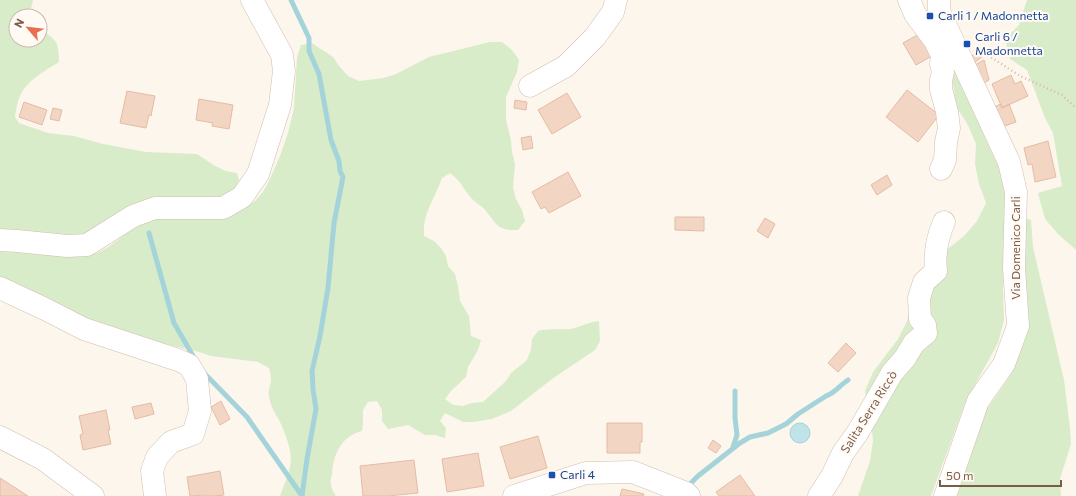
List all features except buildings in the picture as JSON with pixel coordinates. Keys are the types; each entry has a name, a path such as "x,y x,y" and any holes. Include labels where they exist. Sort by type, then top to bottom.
{"street":[{"path":"0,240 67,246 87,245 133,216 155,208 223,208 242,197 258,174 280,105 284,71 282,55 252,0"},
{"path":"530,86 566,66 595,38 613,12 616,0"},
{"path":"909,0 915,14 935,41 942,55 941,64 943,72 941,89 947,112 949,128 946,142 945,160 942,169"},
{"name":"Via Domenico Carli","path":"938,0 939,11 1009,162 1016,192 1014,268 1018,326 1004,364 978,401 945,496"},
{"name":"Salita Serra Riccò","path":"819,496 832,476 843,453 877,401 892,373 905,358 914,344 926,333 925,325 920,319 920,298 924,282 936,271 936,245 944,222"},
{"path":"0,288 84,329 189,365 197,379 200,411 194,434 171,442 157,457 152,472 156,496"},
{"path":"0,437 43,459 93,496"},
{"path":"514,496 586,473 633,472 686,493 689,496"}],"path":[{"path":"974,48 1020,76 1062,96 1076,108"}],"green space":[{"path":"0,0 33,0 31,8 8,8 8,48 48,48 48,35 56,42 58,50 59,62 42,72 23,90 17,103 15,117 19,123 48,133 74,136 103,144 146,152 197,154 215,166 226,171 237,173 239,180 232,194 85,235 0,235"},
{"path":"1027,0 1076,0 1076,250 1058,234 1045,219 1038,193 1062,186 1053,133 1045,118 1027,70 1010,59 1005,39 1019,25"},
{"path":"490,42 502,42 512,50 519,60 517,72 506,97 506,120 515,164 513,188 525,221 518,230 502,228 472,199 454,176 450,173 442,178 427,213 424,236 434,241 446,256 448,266 455,274 460,301 469,316 471,336 481,340 478,350 468,367 466,377 445,399 453,405 463,406 483,402 506,381 511,373 527,360 531,350 532,339 538,331 550,329 571,329 591,322 599,321 600,341 595,350 552,379 511,411 492,419 473,422 463,422 445,413 440,421 446,428 445,438 435,435 425,435 408,425 388,429 382,421 382,410 377,401 368,402 363,410 362,431 349,437 336,454 331,483 332,489 336,496 280,496 288,476 291,454 282,426 270,401 269,392 271,378 269,368 258,362 211,356 135,337 80,319 0,278 0,251 85,256 97,253 108,247 138,224 159,214 219,219 245,208 255,201 263,192 269,181 288,133 294,108 297,57 301,45 312,43 333,57 348,76 359,81 384,78 396,74 429,57"},
{"path":"957,62 1006,173 1007,226 1003,289 1004,320 998,343 965,403 931,496 858,496 870,461 873,441 871,420 865,391 873,372 898,339 907,321 912,301 945,251 964,236 977,221 986,203 979,184 975,164 976,144 968,125 957,108 950,67"},
{"path":"1025,218 1031,220 1033,247 1064,380 1071,444 1060,479 1061,496 956,496 985,412 1010,376 1024,339 1021,291"}],"water":[{"path":"800,423 807,426 810,433 807,440 800,443 793,440 790,433 793,426"}],"waterway":[{"path":"291,0 309,38 309,51 319,74 331,140 343,177 334,223 328,288 320,336 312,371 316,409 302,496"},
{"path":"149,233 174,323 196,361"},
{"path":"204,373 247,417 302,496"},
{"path":"689,485 698,476 740,443 750,437 768,433 786,424 798,414 832,393 848,380"},
{"path":"733,447 737,435 735,418 735,391"}],"place":[{"name":"Carli 1 / Madonnetta","path":"930,16"},
{"name":"Carli 6 / Madonnetta","path":"967,44"},
{"name":"Carli 4","path":"552,475"}]}
